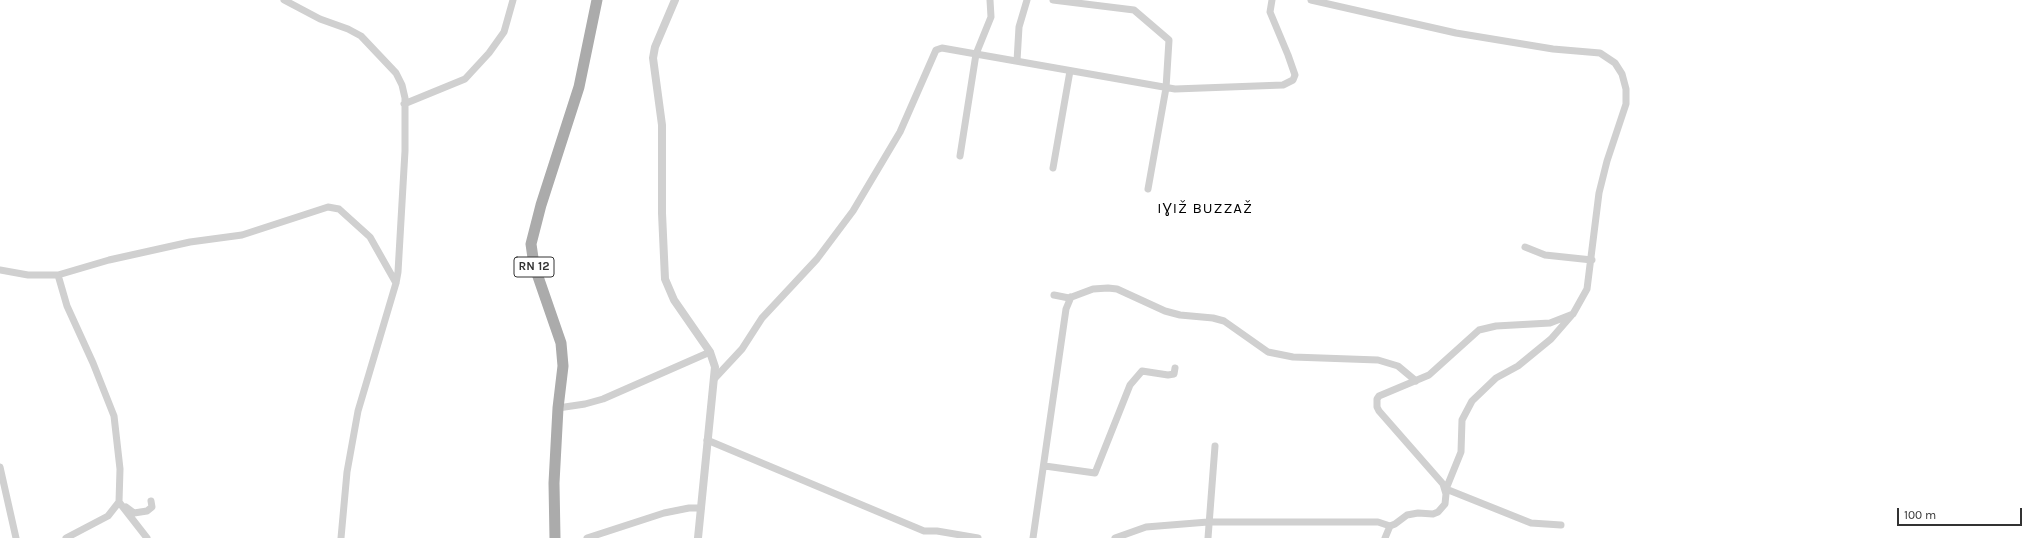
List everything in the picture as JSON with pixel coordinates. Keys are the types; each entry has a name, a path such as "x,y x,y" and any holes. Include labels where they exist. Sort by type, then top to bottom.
{"main road":[{"name":"RN 12","path":"555,538 554,483 558,408 563,366 561,343 534,265 531,244 541,205 579,87 596,0"}],"street":[{"path":"284,0 320,19 348,29 361,36 396,73 402,85 405,151 401,243 396,283 358,411 347,472 341,538"},
{"path":"404,104 466,79 489,53 504,32 513,0"},
{"path":"675,0 658,37 653,58 662,125 662,213 665,279 674,300 710,352 715,367 698,538"},
{"path":"960,156 976,54 990,17 990,0"},
{"path":"1017,61 1019,27 1027,0"},
{"path":"1053,0 1134,10 1168,40 1166,88 1148,189"},
{"path":"715,378 742,349 762,318 817,259 854,211 900,132 936,50 942,48 1166,88 1271,87 1283,85 1293,80 1295,75 1294,69 1270,12 1272,0"},
{"path":"1115,538 1146,527 1208,522 1378,522 1390,526 1407,515 1418,513 1433,514 1438,512 1445,504 1446,489 1461,452 1462,420 1472,401 1496,378 1518,366 1551,339 1573,314 1588,289 1592,260 1594,220 1599,193 1606,160 1626,104 1625,82 1615,63 1600,53 1553,48 1456,33 1311,0"},
{"path":"1053,168 1070,72"},
{"path":"0,270 28,276 58,275 109,260 190,242 242,235 328,207 339,209 370,237 396,283"},
{"path":"1525,247 1545,255 1592,260"},
{"path":"58,275 67,306 93,363 114,416 120,469 119,502 108,516 66,538"},
{"path":"1054,295 1072,297 1093,289 1108,288 1117,290 1165,311 1180,315 1213,318 1224,321 1268,352 1293,357 1378,360 1398,366 1416,381"},
{"path":"1033,538 1066,309 1072,297"},
{"path":"1561,525 1531,523 1446,489 1377,407 1377,399 1379,396 1429,375 1479,330 1496,326 1550,323 1573,314"},
{"path":"558,408 585,404 603,399 710,352"},
{"path":"1044,466 1095,473 1130,385 1142,371 1168,375 1174,374 1175,368"},
{"path":"707,440 924,531 937,531 978,538"},
{"path":"1208,538 1208,522 1215,446"},
{"path":"0,467 16,538"},
{"path":"133,515 147,511 152,507 151,501"},
{"path":"119,502 133,515 147,538"},
{"path":"587,538 664,513 701,508"},
{"path":"1385,538 1390,526"}],"district":[{"name":"IƔIŽ BUZZAŽ","path":"1205,209"}]}
